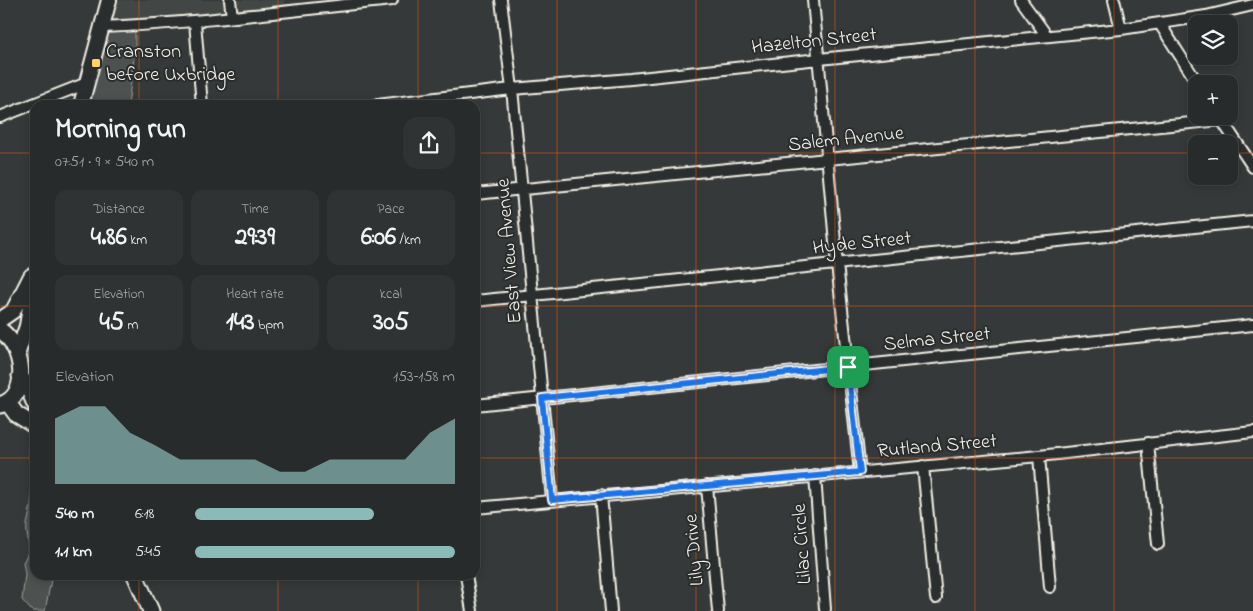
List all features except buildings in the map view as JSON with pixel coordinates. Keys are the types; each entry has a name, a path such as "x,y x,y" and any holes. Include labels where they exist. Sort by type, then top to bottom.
{"main road":[{"path":"82,100 109,0"},
{"path":"0,320 14,311 30,279"},
{"path":"18,352 28,322 30,308"},
{"path":"0,330 12,340 18,352 20,376 18,386 4,404 30,423"},
{"path":"20,376 30,392"},
{"path":"137,580 151,611"}],"street":[{"path":"230,0 232,16"},
{"path":"102,26 195,22 232,16 392,0"},
{"name":"East View Avenue","path":"501,0 512,89 552,500"},
{"path":"813,0 820,59 837,264 860,472"},
{"path":"1022,0 1047,36"},
{"path":"1114,0 1122,29"},
{"name":"Hazelton Street","path":"419,100 512,89 631,80 1122,29 1160,24 1233,5 1253,5"},
{"path":"195,22 202,100"},
{"path":"1160,24 1192,75"},
{"path":"44,100 87,84"},
{"path":"0,116 30,105"},
{"name":"Salem Avenue","path":"480,194 1188,121"},
{"path":"1225,125 1253,167"},
{"name":"Hyde Street","path":"480,300 1253,221"},
{"name":"Selma Street","path":"480,404 1253,325"},
{"name":"Rutland Street","path":"480,507 1039,456 1253,432"},
{"path":"1148,443 1158,544"},
{"path":"1039,456 1050,587"},
{"path":"923,466 936,598"},
{"name":"Lilac Circle","path":"815,476 825,609"},
{"name":"Lily Drive","path":"707,486 718,611"},
{"path":"600,495 611,611"},
{"path":"467,580 472,611"}],"shaded area":[{"path":"109,0 284,0 285,9 104,25"},
{"path":"102,28 135,28 135,50 129,100 82,100"},
{"path":"30,325 30,392 27,383"},
{"path":"30,424 30,460 29,459"},
{"path":"30,507 30,580 51,580 45,611 32,611 22,600 25,574 23,562 29,545 27,526"}],"place":[{"name":"Cranston before Uxbridge","path":"96,63"}],"route":[{"path":"848,367 860,472 552,500 542,398 848,367"}]}
